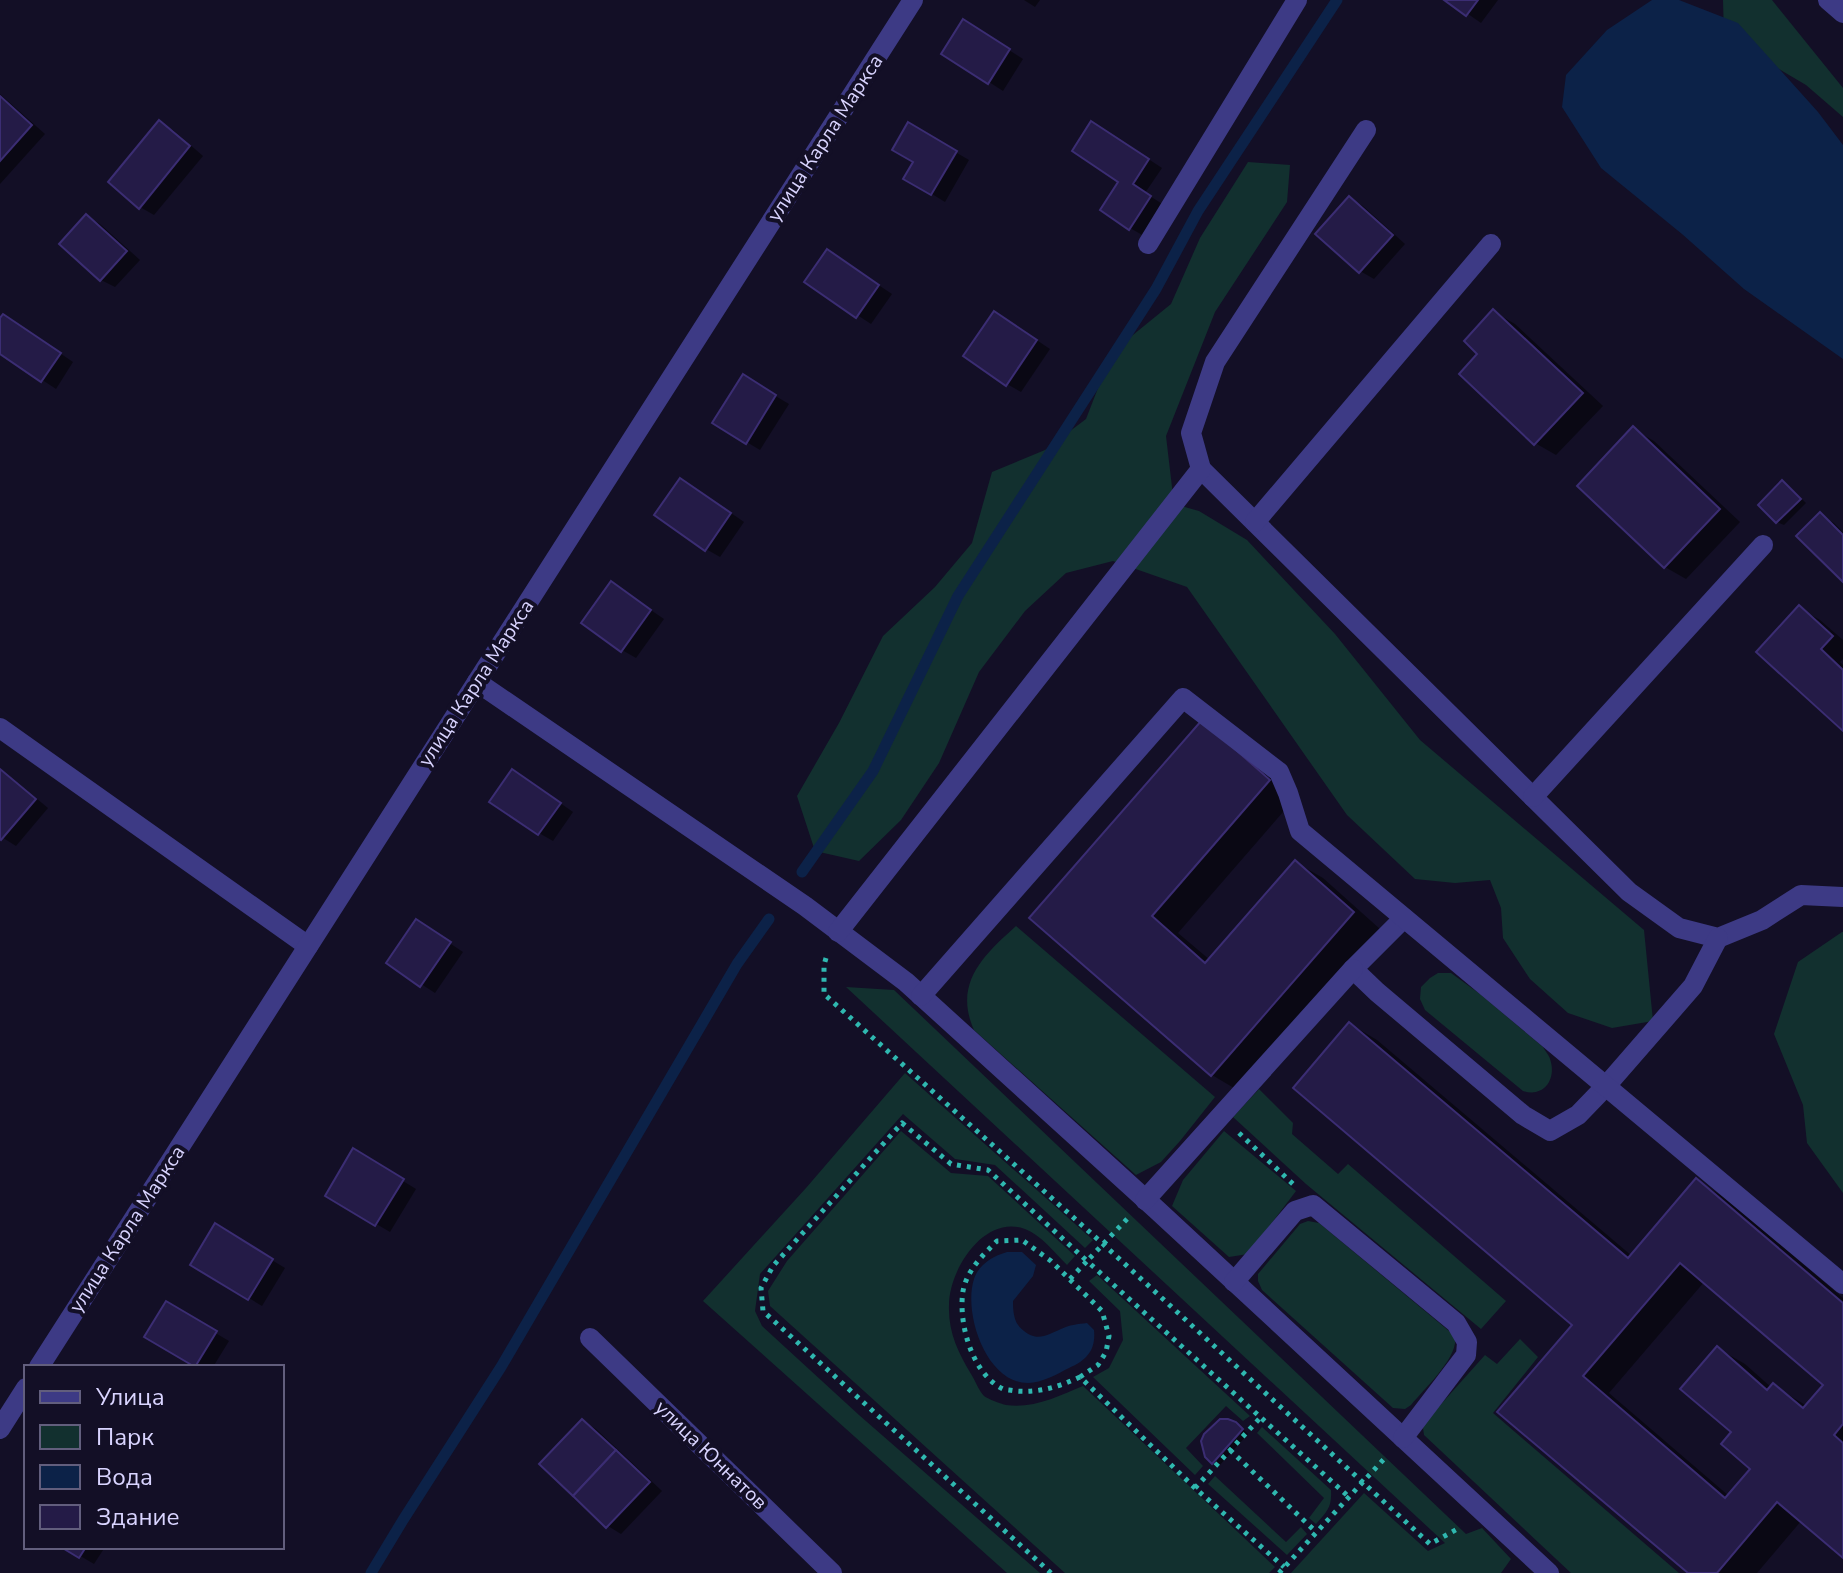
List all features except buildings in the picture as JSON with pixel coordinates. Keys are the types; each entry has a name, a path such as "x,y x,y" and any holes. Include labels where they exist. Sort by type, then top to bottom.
{"street":[{"name":"улица Карла Маркса","path":"40,1365 913,0"},
{"path":"1148,244 1297,0"},
{"path":"1828,0 1843,13"},
{"path":"1366,130 1215,362 1191,433 1201,469 1629,892 1679,928 1718,938 1762,920 1801,895 1843,897"},
{"path":"1255,522 1491,244"},
{"path":"838,932 1201,469"},
{"path":"1533,797 1763,545"},
{"path":"477,682 805,906 906,982 1485,1514 1538,1570"},
{"path":"921,996 1183,698 1279,772 1300,831 1843,1284"},
{"path":"0,728 308,946"},
{"path":"1145,1200 1353,969 1404,918"},
{"path":"1353,969 1523,1115 1550,1131 1578,1115 1606,1086 1693,986 1718,938"},
{"path":"1234,1282 1295,1211 1313,1205 1456,1323 1467,1342 1466,1355 1403,1438"},
{"name":"улица Юннатов","path":"590,1338 832,1573"},
{"path":"0,1429 24,1391"}],"path":[{"path":"838,932 824,965 824,994 1430,1544 1485,1514"},
{"path":"1221,1116 1313,1205"},
{"path":"1051,1573 763,1311 761,1288 773,1266 902,1123 951,1164 988,1170 1349,1497"},
{"path":"1070,1279 1145,1200"},
{"path":"1022,1240 1051,1261 1102,1311 1109,1336 1106,1352 1098,1365 1080,1377 1055,1388 1031,1392 1004,1390 985,1376 973,1357 963,1322 963,1290 975,1263 997,1241 1022,1240"},
{"path":"1080,1377 1195,1488 1284,1567"},
{"path":"1195,1488 1261,1417"},
{"path":"1279,1573 1403,1438"},
{"path":"1230,1450 1316,1533"}],"green space":[{"path":"1723,0 1772,0 1843,88 1843,117 1806,85 1724,37"},
{"path":"1248,162 1290,165 1287,202 1215,312 1166,436 1174,504 1199,511 1247,540 1335,634 1420,740 1644,930 1653,1021 1612,1028 1568,1013 1530,979 1503,938 1501,908 1490,880 1455,883 1415,879 1347,815 1187,587 1113,561 1066,573 1025,611 979,672 939,763 901,820 859,861 815,851 797,796 839,723 883,636 935,587 972,543 992,472 1045,450 1086,419 1112,352 1171,304 1200,238"},
{"path":"1016,926 1215,1097 1161,1162 1136,1175 974,1030 967,998 975,971"},
{"path":"1843,932 1843,1193 1807,1143 1803,1105 1774,1034 1798,962"},
{"path":"1438,973 1451,973 1543,1047 1550,1058 1552,1073 1543,1089 1523,1091 1425,1010 1420,999 1421,987"},
{"path":"846,987 894,990 1466,1534 1482,1528 1511,1559 1501,1573 1291,1573 1364,1493 1428,1551 1445,1543"},
{"path":"905,1073 1093,1240 1085,1248 995,1165 955,1159 903,1114 760,1274 755,1311 762,1326 1040,1573 1007,1573 703,1301"},
{"path":"1259,1089 1293,1123 1292,1134 1338,1174 1348,1164 1506,1301 1481,1329 1306,1184 1233,1117"},
{"path":"901,1131 951,1173 988,1176 1075,1256 1067,1265 1037,1235 1010,1227 983,1237 962,1262 951,1291 950,1324 958,1350 982,1394 988,1399 1016,1406 1046,1401 1083,1386 1275,1567 1269,1573 1065,1573 770,1306 768,1291 787,1261"},
{"path":"1224,1131 1296,1191 1248,1254 1229,1257 1172,1206 1183,1180"},
{"path":"1308,1221 1319,1223 1455,1336 1447,1363 1405,1409 1393,1408 1262,1290 1258,1274 1300,1224"},
{"path":"1097,1275 1250,1416 1243,1421 1226,1406 1186,1448 1203,1466 1195,1475 1093,1377 1109,1368 1123,1340 1120,1311 1089,1281"},
{"path":"1520,1339 1538,1357 1493,1413 1679,1573 1571,1573 1424,1435 1426,1421 1485,1355 1497,1364"},
{"path":"1262,1427 1331,1490 1328,1509 1316,1524 1309,1518 1324,1498 1257,1433"},
{"path":"1215,1476 1286,1542 1301,1527 1307,1534 1287,1555 1208,1484"}],"water":[{"path":"1652,0 1679,0 1738,23 1818,112 1843,145 1843,359 1744,289 1601,168 1562,107 1566,75 1607,30"},
{"path":"1007,1252 1022,1252 1036,1265 1033,1276 1013,1301 1015,1318 1021,1328 1038,1337 1084,1323 1094,1330 1092,1349 1085,1358 1039,1382 1013,1380 1000,1372 981,1344 975,1327 971,1293 974,1279 987,1261"}],"waterway":[{"path":"802,872 873,771 958,596 1156,289 1198,211 1337,0"},
{"path":"371,1573 501,1367 737,964 769,919"}]}
